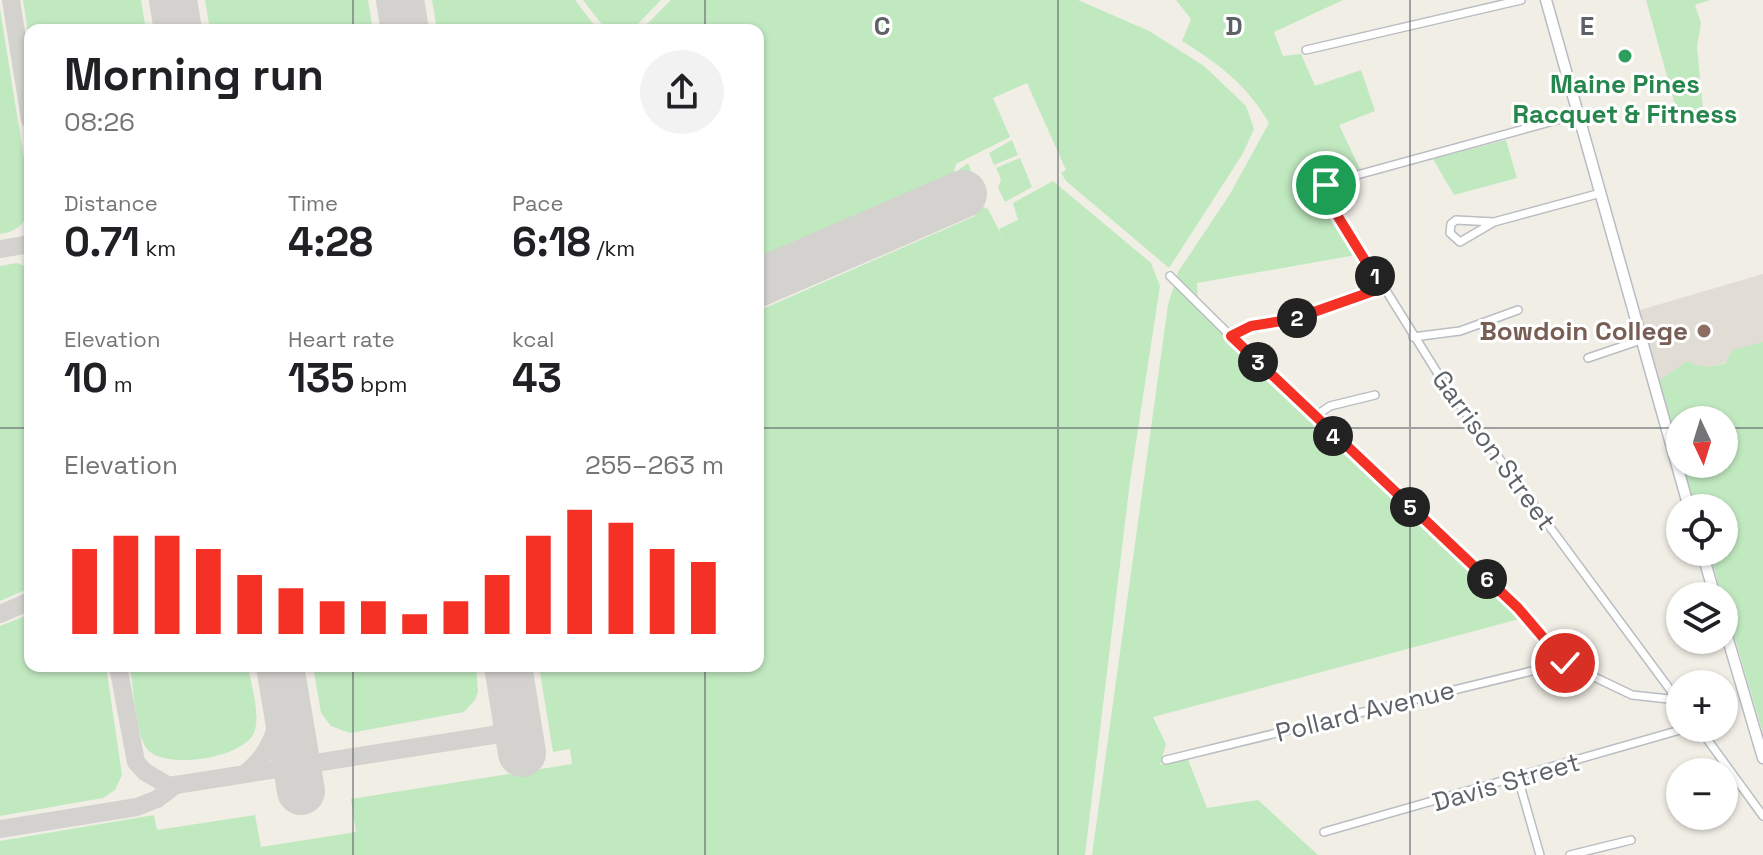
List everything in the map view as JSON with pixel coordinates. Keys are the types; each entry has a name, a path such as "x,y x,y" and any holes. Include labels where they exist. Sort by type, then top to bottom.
{"main road":[{"path":"1546,0 1685,494"},
{"path":"1734,654 1758,720 1763,758"}],"street":[{"path":"1306,50 1521,0"},
{"name":"Garrison Street","path":"1579,114 1378,168 1324,187 1326,197 1413,337 1509,475 1666,685"},
{"path":"1494,222 1456,220 1451,224 1450,233 1460,242 1494,222 1601,193"},
{"path":"1170,276 1314,417 1518,608 1565,663 1632,695 1666,700"},
{"path":"1231,336 1251,326 1294,319 1382,288"},
{"path":"1413,337 1460,331 1518,310"},
{"path":"1588,358 1641,340"},
{"path":"1314,417 1330,406 1375,395"},
{"name":"Pollard Avenue","path":"1166,760 1565,663"},
{"name":"Davis Street","path":"1324,832 1666,734"},
{"path":"1709,742 1763,816"},
{"path":"1518,778 1540,855"},
{"path":"1570,855 1631,840"}],"shaded area":[{"name":"Bowdoin College","path":"1763,274 1763,352 1659,381 1640,310"}],"green space":[{"path":"23,0 141,0 145,24 27,24"},
{"path":"205,0 368,0 372,24 209,24"},
{"path":"432,0 575,0 593,24 436,24"},
{"path":"583,0 661,0 638,24 601,24"},
{"path":"671,0 1078,0 1149,31 1204,66 1246,106 1254,129 1242,155 1169,268 1066,181 1061,173 1066,170 1027,83 993,98 1010,137 956,164 953,174 764,256 764,24 647,24"},
{"path":"1176,0 1343,0 1274,32 1283,56 1301,54 1315,86 1361,70 1375,111 1339,125 1360,169 1317,183 1318,195 1356,255 1197,283 1198,307 1523,618 1153,717 1166,744 1160,765 1187,757 1207,808 1258,800 1318,855 1092,855 1168,305 1178,272 1230,194 1269,123 1231,76 1182,41 1191,19"},
{"path":"1646,0 1710,0 1695,5 1701,23 1697,46 1703,111 1700,124 1685,114 1678,116"},
{"path":"0,9 24,159 24,220 14,230 0,234"},
{"path":"1012,140 1018,155 994,165 989,153"},
{"path":"1506,140 1517,178 1454,195 1433,159"},
{"path":"1020,158 1032,187 1005,202 998,188 1001,179 996,168"},
{"path":"968,163 975,180 970,178 963,184 966,191 975,191 982,204 972,208 956,172"},
{"path":"1053,181 1151,263 1160,286 1130,481 1085,855 0,855 0,841 154,815 157,830 255,815 261,847 356,832 351,799 572,764 570,749 553,752 540,672 764,672 764,308 975,216 973,211 983,207 988,209 1002,236 999,229 1018,220 1013,203"},
{"path":"17,263 24,266 24,591 0,601 0,266"},
{"path":"1763,342 1763,733 1738,649 1738,582 1718,582 1713,566 1738,566 1738,494 1691,494 1686,478 1738,478 1738,406 1666,406 1659,381 1687,361 1706,366 1726,363 1732,350"},
{"path":"24,616 24,672 107,672 122,775 115,790 103,798 0,816 0,626"},
{"path":"131,672 249,672 256,726 247,742 221,755 171,759 148,750 136,711"},
{"path":"314,672 476,672 478,692 464,712 350,733 331,726 321,713"}],"taxiway":[{"path":"11,0 24,82"},
{"path":"0,249 24,245"},
{"path":"0,614 24,604"},
{"path":"119,672 136,762 145,772 169,786 493,735 506,728 515,711"},
{"path":"244,774 263,756 269,745 278,721 283,682"},
{"path":"0,829 137,807 157,799 173,787"}],"runway":[{"path":"173,0 177,24"},
{"path":"400,0 404,24"},
{"path":"764,280 963,194"},
{"path":"281,672 301,791"},
{"path":"509,672 522,753"}],"place":[{"name":"Maine Pines Racquet & Fitness","path":"1625,56"},
{"name":"Bowdoin College","path":"1704,331"}],"route":[{"path":"1326,185 1326,197 1382,288 1294,319 1251,326 1231,336 1329,433 1518,608 1565,663"}]}
